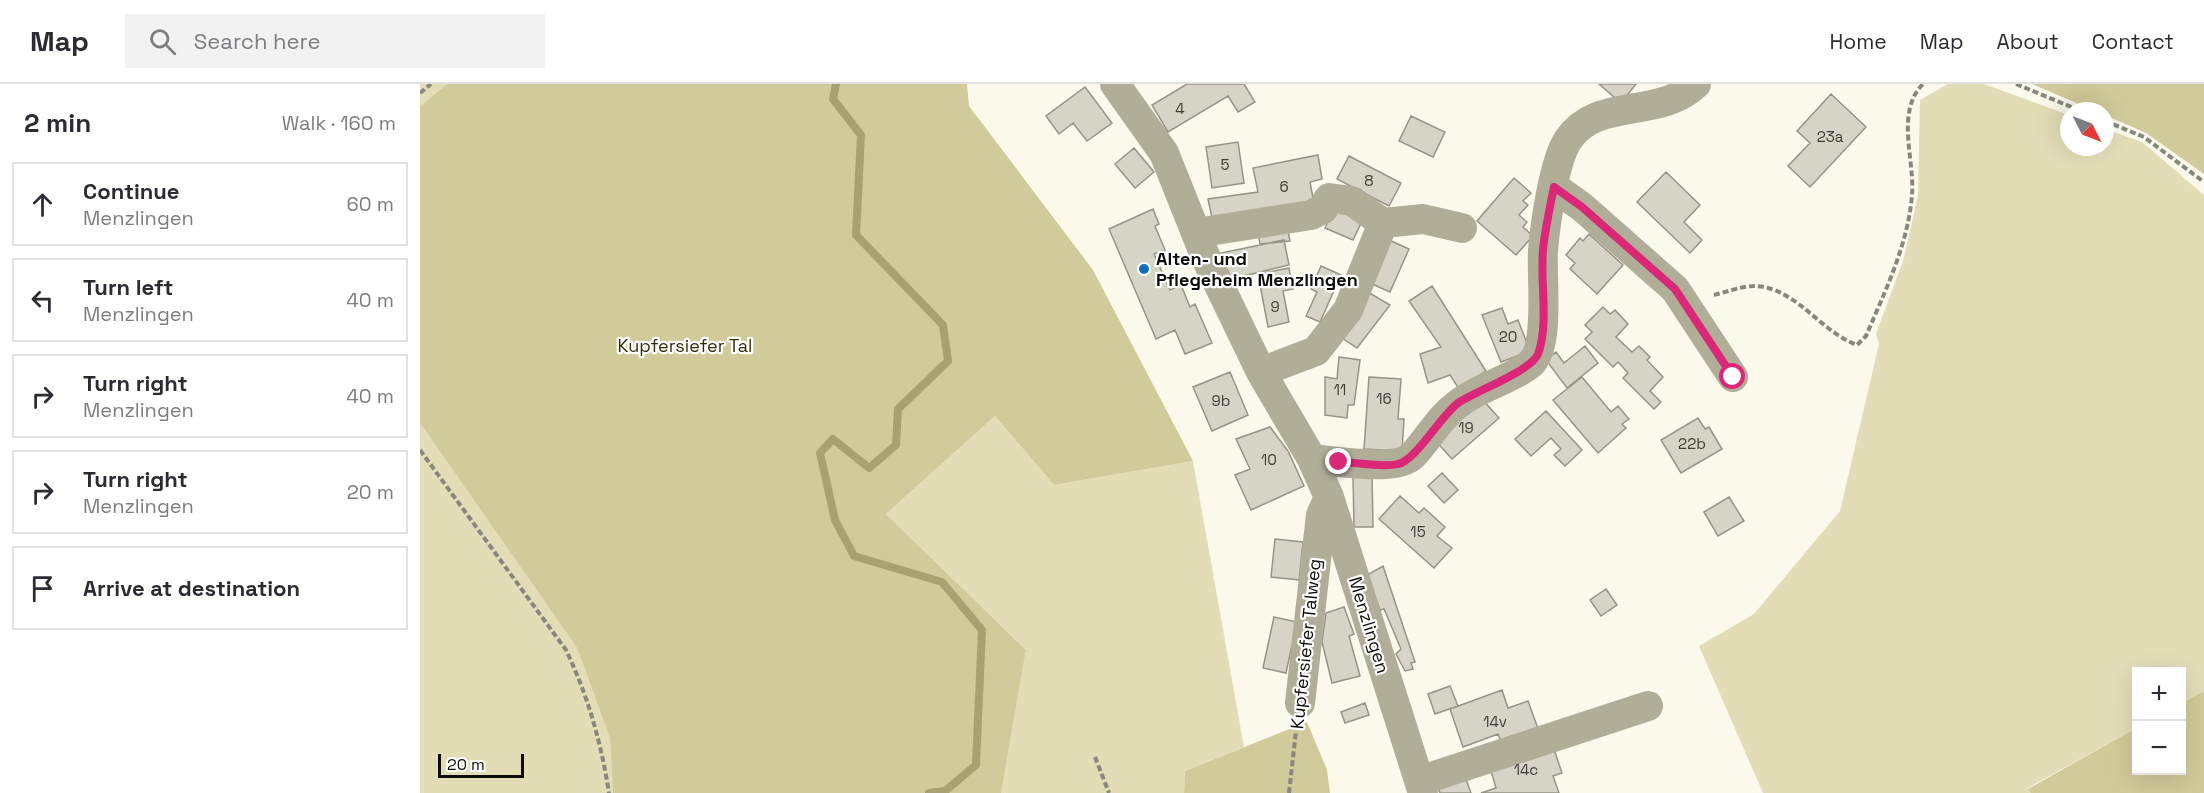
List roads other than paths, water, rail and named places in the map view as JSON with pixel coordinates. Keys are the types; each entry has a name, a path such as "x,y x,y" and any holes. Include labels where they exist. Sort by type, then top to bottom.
{"street":[{"name":"Menzlingen","path":"1115,84 1164,153 1196,233 1261,372 1312,459 1329,497 1421,787"},
{"path":"1312,459 1398,464 1412,458 1434,426 1457,404 1529,365 1538,355 1542,337 1543,250 1559,159 1567,141 1585,122 1604,113 1655,106 1673,99 1696,84"},
{"path":"1554,187 1667,281 1685,301 1733,377"},
{"path":"1196,233 1311,215 1323,209 1329,198 1352,201 1383,223 1423,219 1462,228"},
{"path":"1261,372 1316,351 1348,310 1383,223"},
{"name":"Kupfersiefer Talweg","path":"1300,703 1321,515 1329,497"},
{"path":"1421,787 1648,706"}],"waterway":[{"path":"836,84 833,99 861,135 856,235 943,325 948,361 898,409 896,445 869,468 833,439 820,453 835,520 854,556 942,582 982,630 976,765 945,791 929,793"}],"place":[{"name":"Alten- und Pflegeheim Menzlingen","path":"1144,269"}],"park label":[{"name":"Kupfersiefer Tal","path":"685,346"}]}
